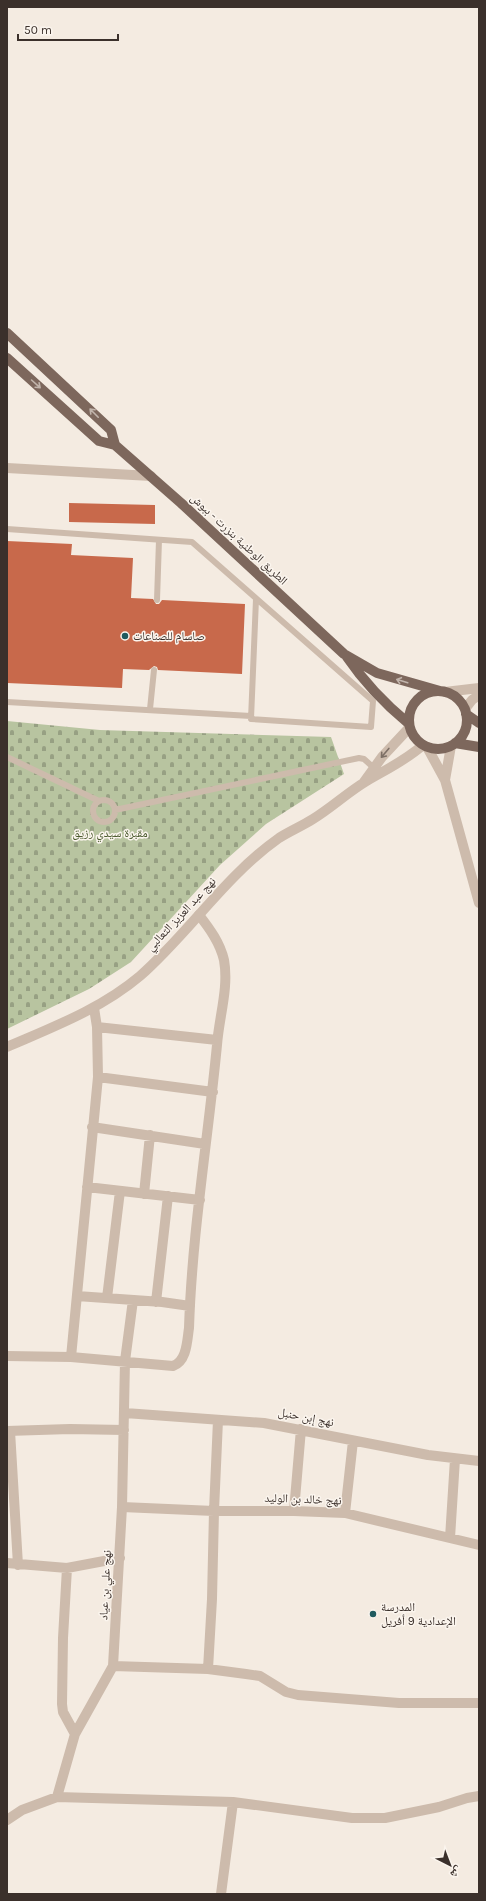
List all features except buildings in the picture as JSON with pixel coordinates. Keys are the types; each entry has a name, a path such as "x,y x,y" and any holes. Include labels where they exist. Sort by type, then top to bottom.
{"main road":[{"name":"الطريق الوطنية بنزرت - ببوش","path":"7,332 111,430 115,445"},
{"name":"الطريق الوطنية بنزرت - ببوش","path":"7,358 99,441 115,445 151,476 344,654 363,680 409,725"},
{"name":"الطريق الوطنية بنزرت - ببوش","path":"344,654 377,672 443,691"},
{"path":"479,722 465,712 455,697 443,691 428,692 417,699 410,710 409,725 414,737 425,746 439,749 453,745 479,747"},
{"path":"453,745 462,736 466,728 465,712"}],"street":[{"path":"7,468 151,476"},
{"path":"443,691 479,688"},
{"path":"465,712 472,700 479,695"},
{"path":"364,782 389,748 409,725"},
{"path":"445,780 453,745"},
{"path":"364,782 389,770 425,746 445,780 479,903"},
{"name":"نهج عبد العزيز الثعالبي","path":"7,1047 94,1008 139,976 253,860 279,838 313,820 364,782"},
{"path":"7,1356 71,1357 169,1366 178,1364 183,1358 186,1346 205,1144 213,1092 217,1040 225,990 224,960 220,948 211,932 199,916"},
{"path":"71,1357 98,1077 97,1027 94,1008"},
{"path":"97,1027 217,1040"},
{"path":"98,1077 213,1092"},
{"path":"92,1127 205,1144"},
{"path":"144,1194 150,1135"},
{"path":"87,1187 200,1200"},
{"path":"108,1298 120,1191"},
{"path":"156,1302 168,1196"},
{"path":"77,1296 190,1306"},
{"name":"نهج علي بن عياد","path":"57,1797 75,1734 113,1666 120,1558 125,1413 125,1362 133,1300"},
{"name":"نهج إبن حنبل","path":"125,1413 264,1423 301,1429 353,1441 455,1459 479,1461"},
{"path":"208,1669 218,1420"},
{"path":"18,1565 9,1431 70,1429 124,1430"},
{"path":"294,1511 301,1429"},
{"path":"345,1513 353,1441"},
{"path":"450,1538 455,1459"},
{"name":"نهج خالد بن الوليد","path":"122,1507 214,1512 294,1511 345,1513 479,1545"},
{"path":"7,1563 67,1568 120,1558"},
{"path":"67,1568 63,1638 62,1704 63,1712 75,1734"},
{"path":"113,1666 208,1669 260,1676 286,1692 298,1695 398,1703 479,1702"},
{"path":"7,1820 22,1810 57,1797 234,1802 352,1818 385,1818 439,1807 467,1798 479,1796"},
{"path":"221,1894 234,1802"}],"lane":[{"path":"7,529 192,542 373,701 371,727 251,719 251,716 150,709 7,702"},
{"path":"157,600 159,540"},
{"path":"251,716 256,599"},
{"path":"150,709 154,670"},
{"path":"7,757 100,801 108,801 112,803 115,810 112,819 99,822 93,815 92,811 96,803 100,801"},
{"path":"115,810 360,758 364,759 374,768"}],"green space":[{"name":"مقبرة سيدي رزيق","path":"7,721 100,730 331,737 344,774 266,824 220,865 131,962 89,989 7,1029"}],"place":[{"name":"صاسام للصناعات","path":"125,636"},
{"name":"المدرسة الإعدادية 9 أفريل","path":"373,1614"}]}
